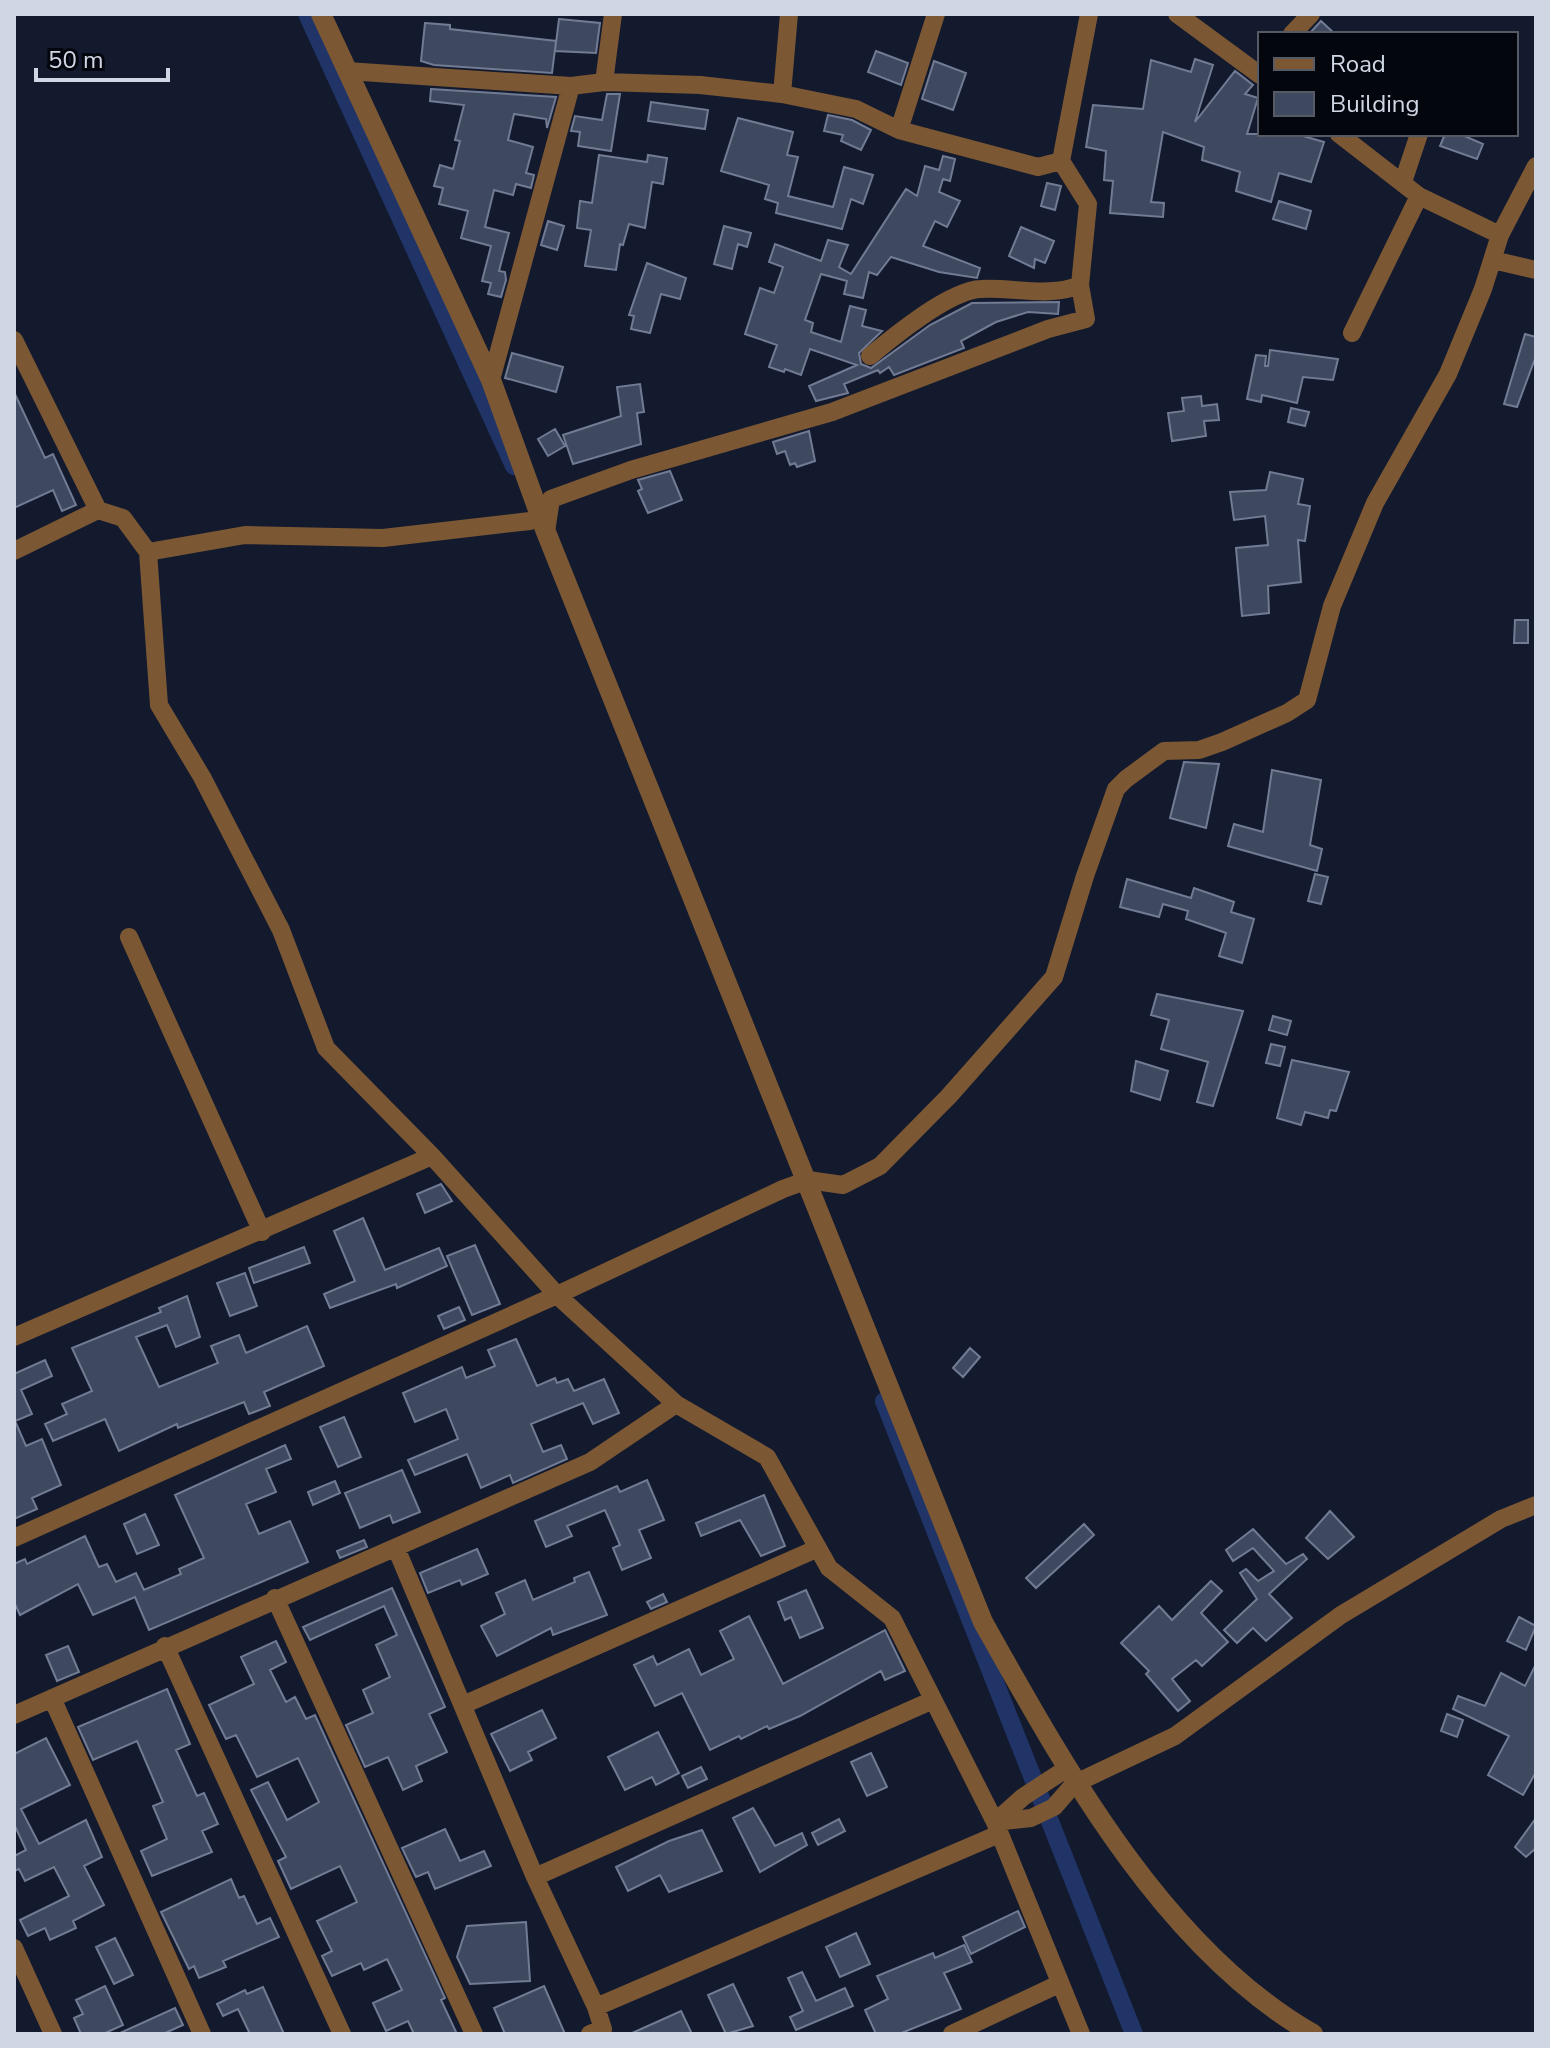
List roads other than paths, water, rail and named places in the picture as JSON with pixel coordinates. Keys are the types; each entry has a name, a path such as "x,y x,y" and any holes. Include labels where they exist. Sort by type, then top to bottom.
{"street":[{"path":"321,14 491,380 538,527 808,1180 983,1622 1070,1777 1208,1956 1291,2021 1313,2034"},
{"path":"604,82 613,14"},
{"path":"782,94 789,14"},
{"path":"899,130 936,14"},
{"path":"538,527 551,499 631,470 832,412 1048,329 1086,319 1080,285 1088,204 1061,161 1089,14"},
{"path":"1177,14 1258,71"},
{"path":"1294,32 1311,14"},
{"path":"347,71 571,86 604,82 700,85 782,94 856,109 899,130 1038,167 1061,161"},
{"path":"491,380 571,86"},
{"path":"1342,136 1419,196 1500,235"},
{"path":"1403,182 1418,136"},
{"path":"14,1538 557,1295 783,1189 808,1180 843,1185 880,1166 949,1096 1054,977 1116,789 1164,751 1199,750 1222,742 1287,713 1307,700 1332,606 1375,503 1448,374 1500,235 1536,166"},
{"path":"1352,333 1419,196"},
{"path":"1493,260 1536,270"},
{"path":"870,356 926,315 977,289 1062,293 1080,285"},
{"path":"14,340 98,510"},
{"path":"14,388 32,380"},
{"path":"14,551 98,510 123,518 148,552 159,705 202,777 281,930 326,1048 432,1156 557,1295 676,1404 767,1457 829,1568 892,1618 997,1828 1081,2034"},
{"path":"148,552 245,535 383,538 538,527"},
{"path":"129,937 262,1232"},
{"path":"16,1332 262,1232 432,1156"},
{"path":"14,1715 165,1646 590,1462 676,1404"},
{"path":"997,1828 1023,1797 1175,1736 1341,1615 1501,1519 1536,1505"},
{"path":"396,1548 535,1877 596,2007 603,2029 590,2034"},
{"path":"463,1705 816,1549"},
{"path":"275,1598 474,2034"},
{"path":"165,1646 342,2034"},
{"path":"52,1698 202,2034"},
{"path":"535,1877 933,1700"},
{"path":"596,2007 997,1828 1054,1807 1070,1777"},
{"path":"14,1948 53,2034"},
{"path":"952,2034 1059,1984"}],"waterway":[{"path":"307,14 514,466"},
{"path":"884,1401 1134,2034"}]}
